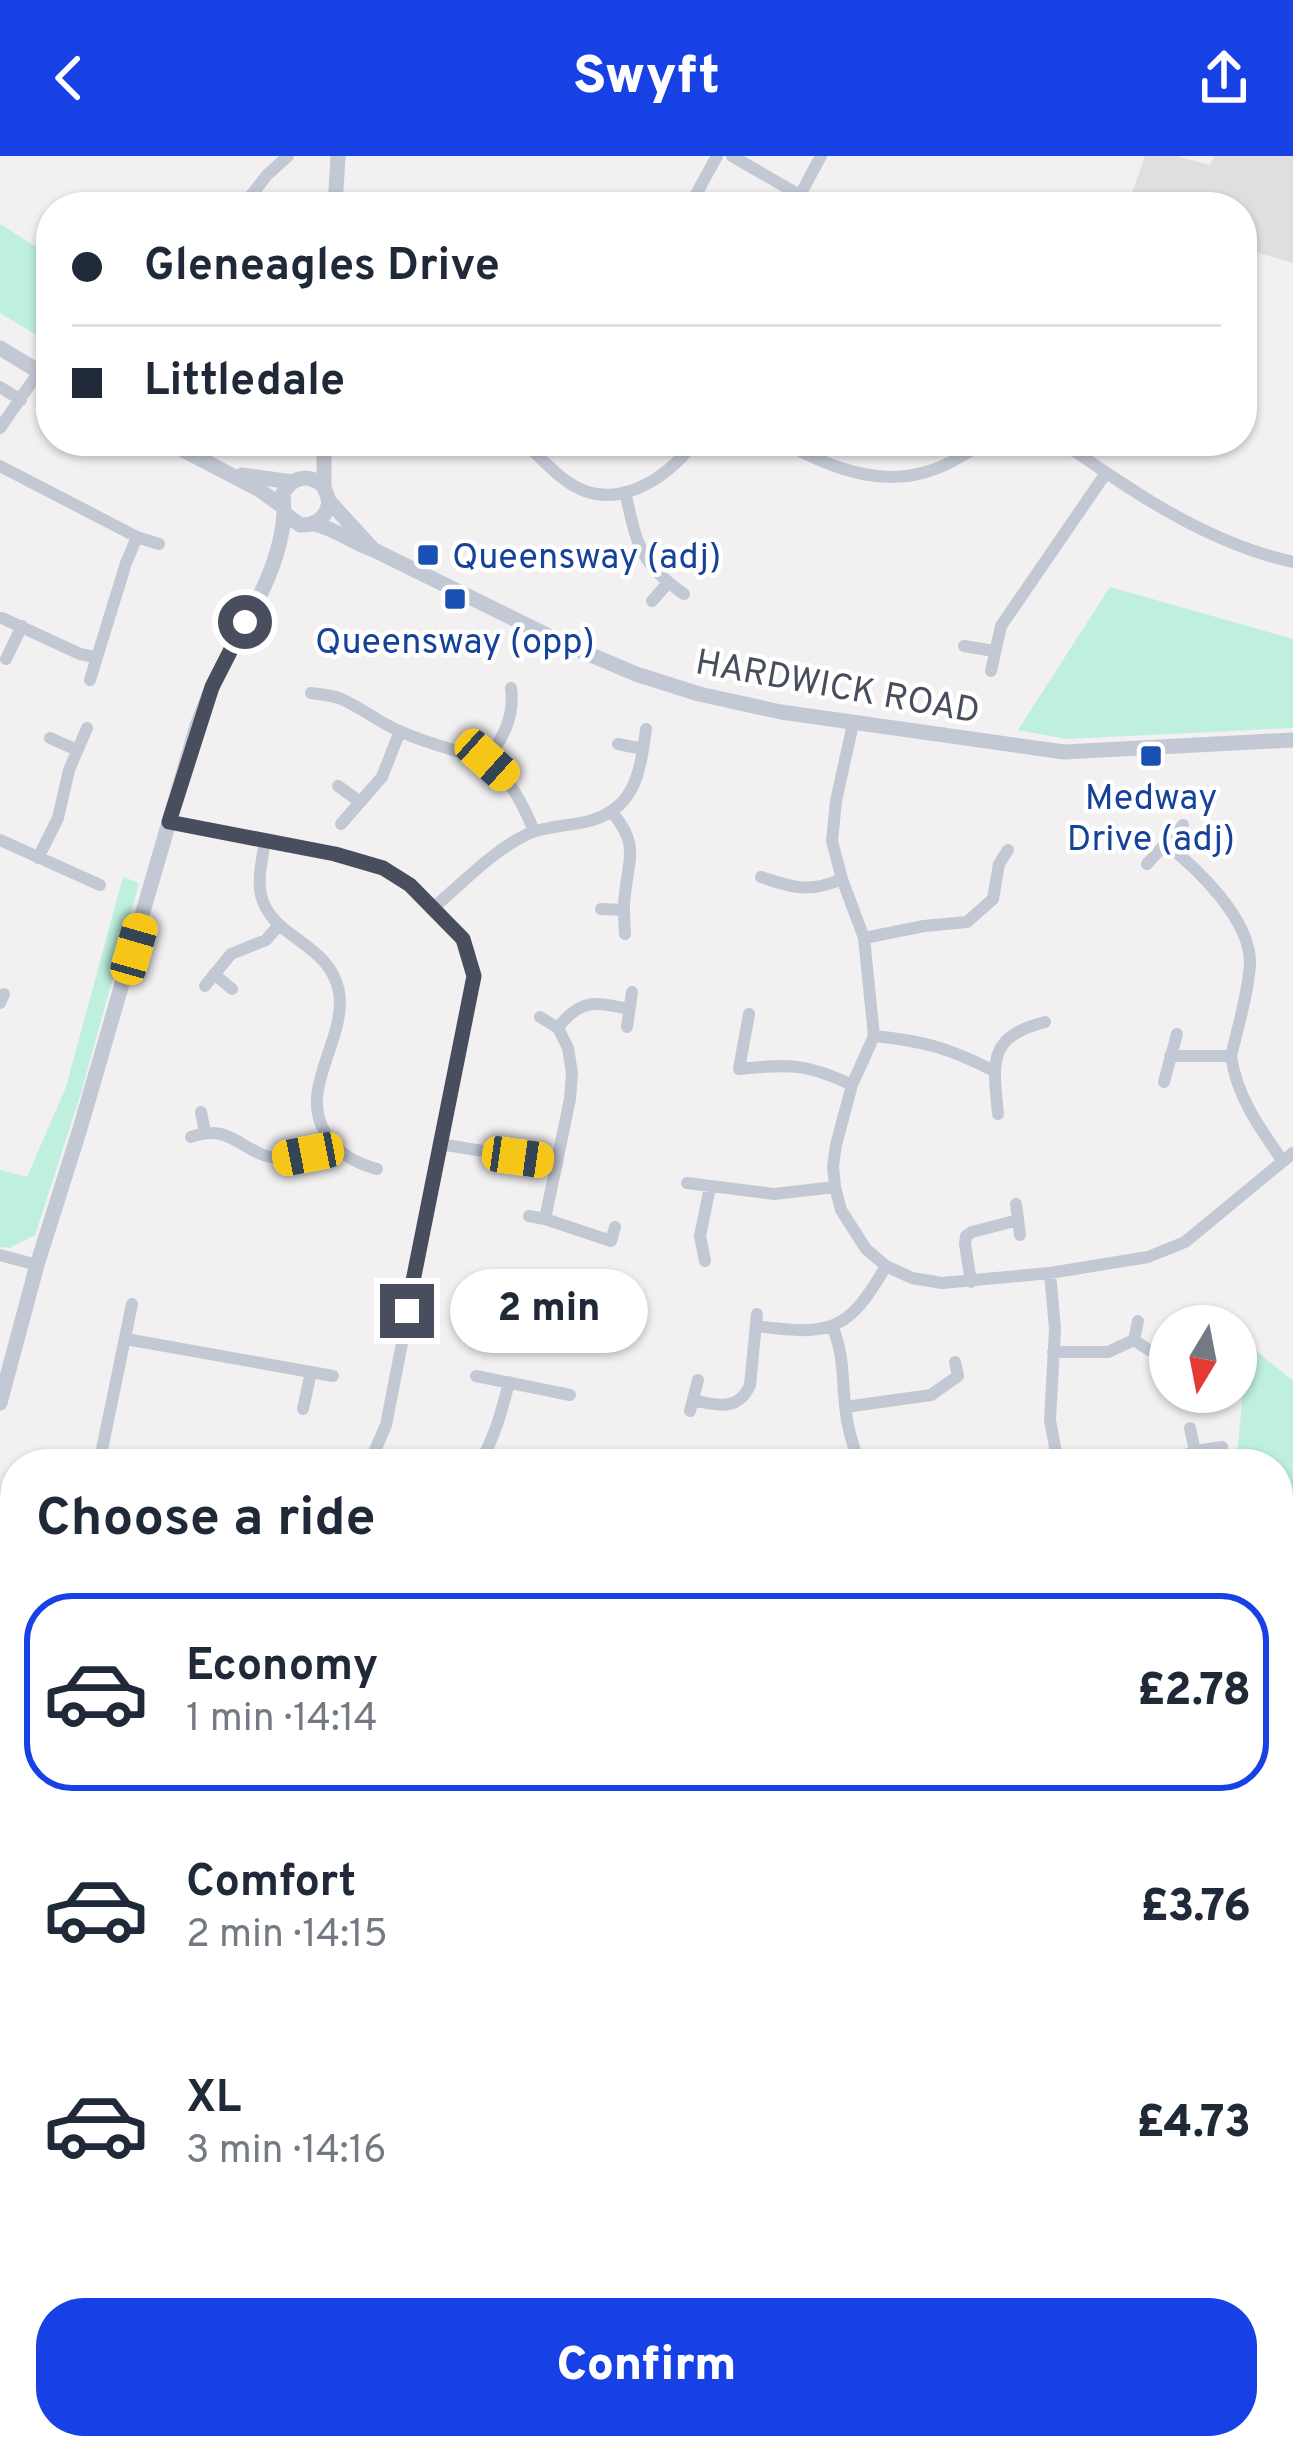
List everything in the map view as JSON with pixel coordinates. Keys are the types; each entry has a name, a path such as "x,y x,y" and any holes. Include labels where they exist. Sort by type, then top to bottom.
{"street":[{"path":"254,192 288,156"},
{"path":"336,192 338,156"},
{"path":"697,192 717,156"},
{"path":"732,156 795,192"},
{"path":"802,192 821,156"},
{"path":"0,348 36,370"},
{"path":"0,428 36,385"},
{"path":"0,387 21,400"},
{"path":"195,456 270,496 293,522 310,525"},
{"path":"272,568 283,531 283,493 312,456"},
{"path":"0,1402 212,687 272,568 295,536 325,515 323,456"},
{"path":"539,456 567,482 603,494 641,488 681,456"},
{"path":"808,456 871,476 904,478 960,456"},
{"path":"1082,456 1166,511 1225,541 1293,562"},
{"path":"0,466 159,544"},
{"path":"228,473 312,479 327,494"},
{"path":"992,671 1001,626 1106,473"},
{"path":"625,492 642,554 684,594"},
{"name":"HARDWICK ROAD","path":"327,494 374,550"},
{"name":"HARDWICK ROAD","path":"310,525 327,527 636,674 781,712 1033,749 1100,752 1293,740"},
{"path":"90,680 137,537"},
{"path":"652,601 668,583"},
{"path":"2,618 94,657"},
{"path":"6,659 22,626"},
{"path":"964,646 994,651"},
{"path":"487,760 504,734 513,707 511,688"},
{"path":"310,693 337,698 400,731 487,760 508,779 534,832"},
{"path":"853,724 832,841 864,938 874,1036 852,1085 836,1145 835,1187 841,1210 866,1249 886,1266 912,1278 971,1282 1148,1258 1176,1247 1288,1156 1246,1107 1231,1056 1250,960 1238,923 1196,868 1166,844"},
{"path":"38,857 58,818 69,770 86,728"},
{"path":"433,908 511,843 534,832 612,812 639,775 646,729"},
{"path":"341,824 382,777 400,731"},
{"path":"50,738 77,750"},
{"path":"618,744 644,749"},
{"path":"338,786 359,801"},
{"path":"612,812 631,843 625,934"},
{"path":"169,822 358,858 410,885 463,939 474,976 386,1425 376,1449"},
{"path":"1147,864 1183,825"},
{"path":"0,840 100,885"},
{"path":"265,840 260,893 268,911 279,925 316,951 335,978 339,994 337,1032 316,1102 320,1124 344,1156 377,1169"},
{"path":"864,938 967,922 993,899 999,864 1008,850"},
{"path":"761,877 789,887 819,889 842,879"},
{"path":"601,910 624,910"},
{"path":"205,986 231,954 266,940 279,925"},
{"path":"214,974 232,989"},
{"path":"627,1027 632,992"},
{"path":"558,1028 584,1004 629,1009"},
{"path":"749,1014 740,1069 788,1064 818,1069 852,1085"},
{"path":"540,1017 558,1028 568,1048 572,1073 545,1219"},
{"path":"998,1114 994,1071 1002,1045 1018,1029 1045,1022"},
{"path":"1163,1082 1177,1034"},
{"path":"874,1036 936,1045 994,1071"},
{"path":"1170,1056 1231,1056"},
{"path":"201,1112 198,1134 228,1134 261,1154 280,1159 308,1154 330,1140"},
{"path":"440,1144 556,1163"},
{"path":"687,1184 774,1194 835,1187"},
{"path":"704,1261 700,1236 710,1187"},
{"path":"971,1282 966,1236 1019,1228 1016,1204"},
{"path":"529,1216 611,1241 615,1227"},
{"path":"0,1255 37,1265"},
{"path":"698,1380 691,1405 736,1402 750,1384 757,1320 790,1330 832,1326 865,1302 886,1266"},
{"path":"1050,1273 1054,1329 1050,1420 1055,1449"},
{"path":"102,1449 132,1304"},
{"path":"1134,1340 1138,1321"},
{"path":"832,1326 839,1343 844,1407 854,1449"},
{"path":"125,1340 334,1376"},
{"path":"1053,1352 1108,1352 1134,1340"},
{"path":"1134,1340 1149,1350"},
{"path":"844,1407 931,1395 958,1376 955,1362"},
{"path":"302,1409 310,1372"},
{"path":"476,1376 570,1395"},
{"path":"487,1449 509,1382"},
{"path":"1190,1428 1195,1449"},
{"path":"1213,1449 1222,1448"}],"shaded area":[{"path":"1145,156 1176,156 1210,165 1214,156 1293,156 1293,263 1257,252 1257,192 1132,192"}],"green space":[{"path":"0,224 36,247 36,335 0,313"},
{"path":"1110,587 1293,639 1293,728 1066,739 1018,730"},
{"path":"123,877 139,883 81,1093 35,1235 9,1248 0,1247 0,1170 27,1177 66,1087"},
{"path":"1257,1351 1293,1381 1293,1449 1238,1449 1241,1413 1257,1413"}],"place":[{"name":"Queensway (adj)","path":"428,555"},
{"name":"Queensway (opp)","path":"455,599"},
{"name":"Medway Drive (adj)","path":"1151,756"}],"route":[{"path":"245,622 197,726 169,822 358,858 383,868 410,885 463,939 474,976 407,1311"}]}
